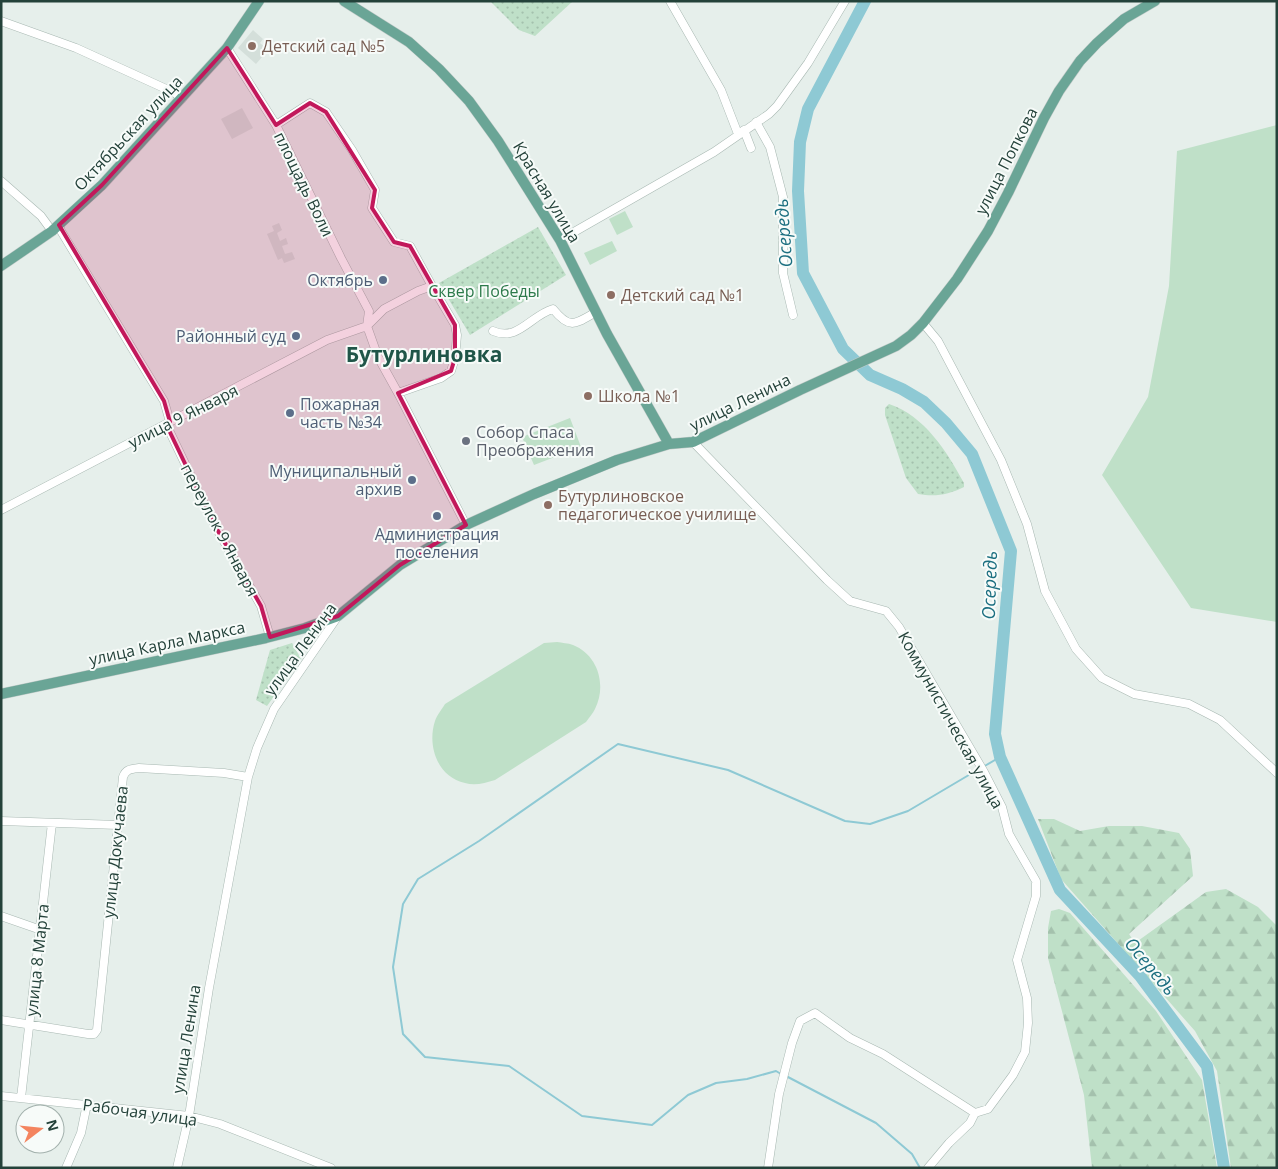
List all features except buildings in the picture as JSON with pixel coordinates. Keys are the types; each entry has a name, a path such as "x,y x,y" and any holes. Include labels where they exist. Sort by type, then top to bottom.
{"main road":[{"name":"Октябрьская улица","path":"1,266 56,228 102,185 227,48 259,1"},
{"name":"Красная улица","path":"344,1 409,42 445,74 469,101 498,141 560,240 596,312 669,444"},
{"name":"улица Попкова","path":"896,346 923,323 957,279 988,230 1008,193 1044,118 1064,83 1080,61 1124,19 1155,1"},
{"name":"улица Ленина","path":"338,616 400,565 466,525 534,494 617,460 669,444 693,442 896,346"},
{"name":"улица Карла Маркса","path":"1,694 270,637 305,628 338,616"}],"street":[{"path":"670,1 721,90 741,132 751,148"},
{"path":"560,240 714,152 777,106 808,63 845,1"},
{"path":"1,21 76,48 175,93 182,99"},
{"path":"227,48 276,125"},
{"name":"площадь Воли","path":"398,393 441,378 451,371 455,358 457,335 455,325 410,246 394,242 372,208 375,190 352,150 326,112 310,103 276,125 369,311 367,326 378,357 466,525"},
{"path":"756,122 770,147 783,197 783,273 793,315"},
{"name":"переулок 9 Января","path":"1,181 56,228 66,239 164,401 168,423 214,524 261,606 270,637"},
{"path":"367,326 384,309 418,291 432,286"},
{"path":"493,331 505,335 513,333 553,309 564,321 570,324 596,312"},
{"path":"923,323 938,341 950,362 1001,460 1027,524 1044,591 1076,649 1102,678 1134,694 1189,704 1220,720 1277,773"},
{"name":"улица 9 Января","path":"1,510 327,340 367,326"},
{"name":"Коммунистическая улица","path":"693,442 827,580 850,601 886,611 900,627 984,772 1002,807 1009,834 1036,881 1036,896 1018,960 1027,998 1028,1023 1025,1052 1013,1075 988,1109 975,1113 970,1123 936,1156 928,1168"},
{"name":"улица Ленина","path":"177,1168 188,1116 248,777 274,709 338,616"},
{"name":"улица Докучаева","path":"30,1025 91,1034 96,1033 122,777 128,770 139,768 224,773 248,777"},
{"path":"1,821 118,825"},
{"name":"улица 8 Марта","path":"21,1098 52,823"},
{"path":"1,916 41,930"},
{"path":"768,1168 779,1094 792,1043 800,1021 815,1013 850,1038 883,1054 975,1113"},
{"path":"1,1020 30,1025"},
{"name":"Рабочая улица","path":"1,1096 188,1116 220,1124 331,1168"},
{"path":"66,1168 81,1133 87,1104"}],"highlighted area":[{"path":"227,48 276,125 310,103 326,112 375,190 372,208 394,242 410,246 455,325 455,358 451,371 398,393 466,525 400,565 338,616 270,637 261,606 214,524 166,424 170,422 164,401 59,225 102,185"}],"shaded area":[{"name":"Детский сад №5","path":"253,30 263,39 260,43 268,50 256,64 238,48"},
{"path":"242,108 253,128 232,139 221,119"},
{"path":"279,223 282,230 277,233 280,241 286,238 288,244 282,246 285,254 292,252 295,259 284,263 282,258 278,260 267,234 274,231 272,226"}],"green space":[{"path":"490,1 573,1 535,36 519,30"},
{"path":"1277,125 1277,622 1191,608 1102,475 1148,397 1169,286 1177,151"},
{"path":"625,211 633,227 617,235 609,219"},
{"name":"Сквер Победы","path":"538,227 566,275 470,335 439,283"},
{"path":"612,241 617,251 590,265 584,253"},
{"path":"889,404 914,417 934,436 957,471 964,483 964,487 941,495 918,494 906,478 885,415 885,408"},
{"path":"570,418 581,447 534,465 522,437"},
{"path":"292,643 301,659 267,706 256,700 270,650"},
{"path":"544,643 571,644 582,650 589,656 598,672 600,681 599,700 586,722 495,780 480,784 469,784 455,780 447,774 437,759 432,740 435,721 445,704"},
{"path":"1038,819 1054,819 1080,831 1109,826 1142,826 1179,833 1190,849 1193,876 1129,934 1135,943 1206,892 1226,889 1258,907 1277,926 1277,1168 1231,1168 1217,1071 1195,1031 1061,879"},
{"path":"1059,909 1070,913 1156,1011 1202,1080 1217,1168 1092,1168 1084,1095 1048,958 1048,928 1051,911"}],"waterway":[{"name":"Осередь","path":"865,1 808,109 800,142 798,191 803,273 843,349 870,375 902,389 924,402 946,423 972,454 1011,551 995,734 1000,757 1060,890 1140,976 1207,1066 1224,1168"},
{"path":"781,1074 776,1071 747,1079 716,1083 688,1095 652,1125 582,1116 509,1066 425,1057 403,1034 393,967 403,904 418,879 479,841 618,744 728,770 845,821 870,824 908,811 979,769"},
{"path":"983,767 1000,757"},
{"path":"786,1076 876,1123 912,1154 920,1168"}],"place":[{"name":"Детский сад №5","path":"252,46"},
{"name":"Октябрь","path":"383,280"},
{"name":"Детский сад №1","path":"611,295"},
{"name":"Районный суд","path":"296,336"},
{"name":"Школа №1","path":"588,396"},
{"name":"Пожарная часть №34","path":"290,413"},
{"name":"Собор Спаса Преображения","path":"466,441"},
{"name":"Муниципальный архив","path":"412,480"},
{"name":"Бутурлиновское педагогическое училище","path":"548,505"},
{"name":"Администрация поселения","path":"437,516"}],"district":[{"name":"Бутурлиновка","path":"424,354"}]}
